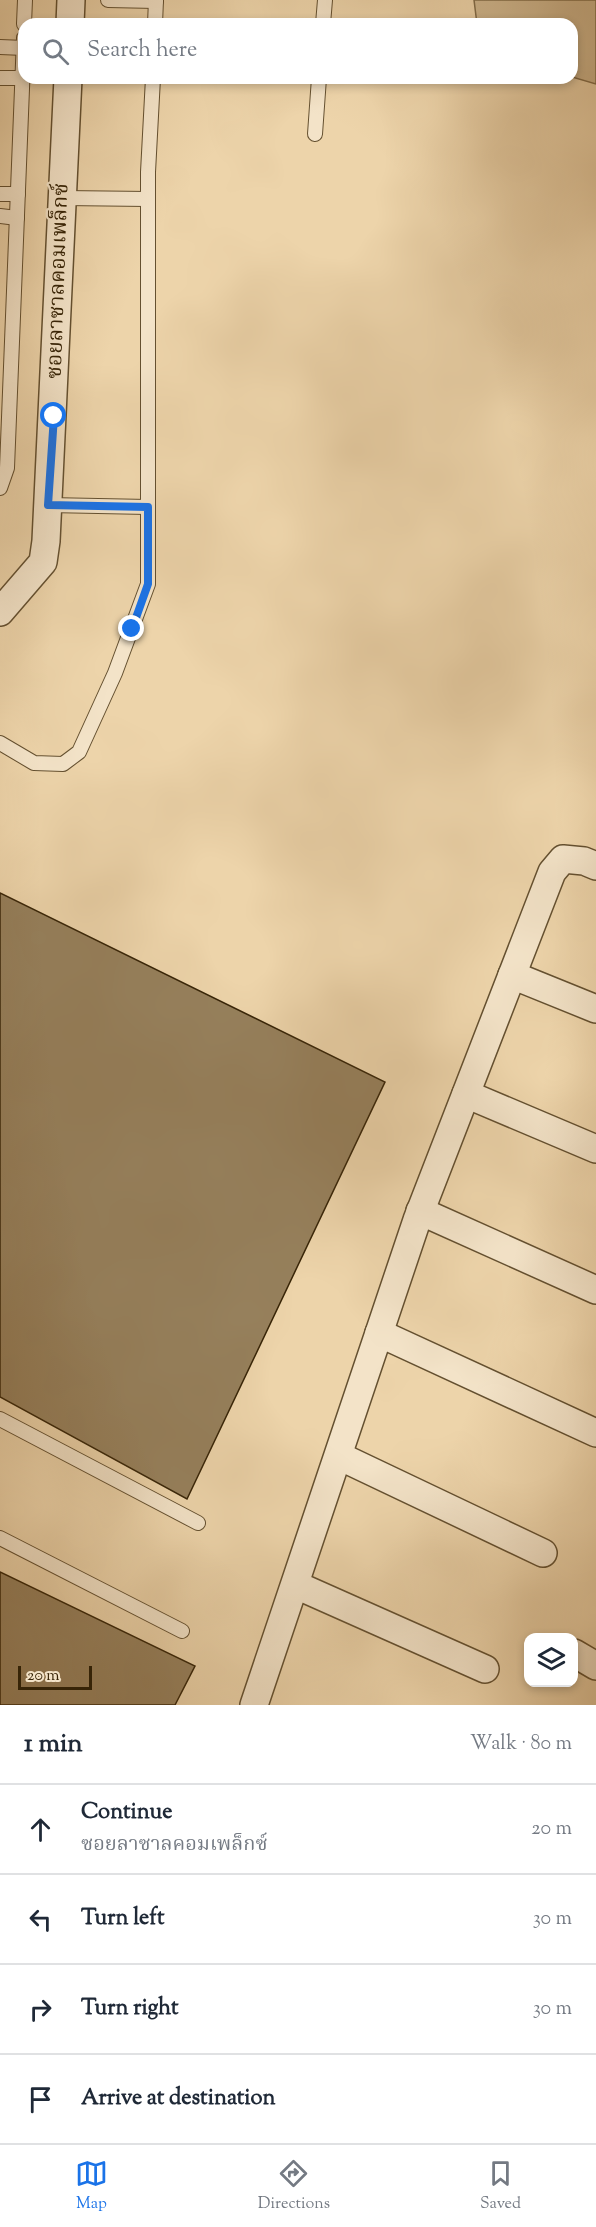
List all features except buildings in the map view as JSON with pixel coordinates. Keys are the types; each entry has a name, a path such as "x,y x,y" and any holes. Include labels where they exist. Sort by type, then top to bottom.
{"street":[{"path":"70,18 71,0"},
{"name":"ซอยลาซาลคอมเพล็กซ์","path":"0,612 43,562 48,505 68,84"},
{"path":"254,1705 420,1211 552,872 563,859 584,861 596,866"},
{"path":"512,975 596,1009"},
{"path":"466,1094 596,1149"},
{"path":"420,1211 596,1290"},
{"path":"379,1333 596,1433"},
{"path":"339,1456 543,1553"},
{"path":"296,1585 485,1669"},
{"path":"578,1656 596,1666"}],"lane":[{"path":"24,18 25,0"},
{"path":"108,0 156,1 155,18"},
{"path":"324,18 325,0"},
{"path":"0,47 18,48"},
{"path":"0,78 18,78"},
{"path":"0,488 7,468 4,438 7,338 15,304 22,84"},
{"path":"0,743 34,763 63,764 79,752 115,673 148,584 148,199 153,84"},
{"path":"315,134 319,84"},
{"path":"0,194 18,194"},
{"path":"63,198 148,199"},
{"path":"0,216 17,218"},
{"path":"0,303 15,304"},
{"path":"48,505 148,507"},
{"path":"0,1419 198,1522"},
{"path":"0,1538 182,1631"}],"shaded area":[{"path":"474,0 596,0 596,84 578,79 578,18 476,18"}],"route":[{"path":"54,416 48,505 148,507 148,584 132,629"}]}
